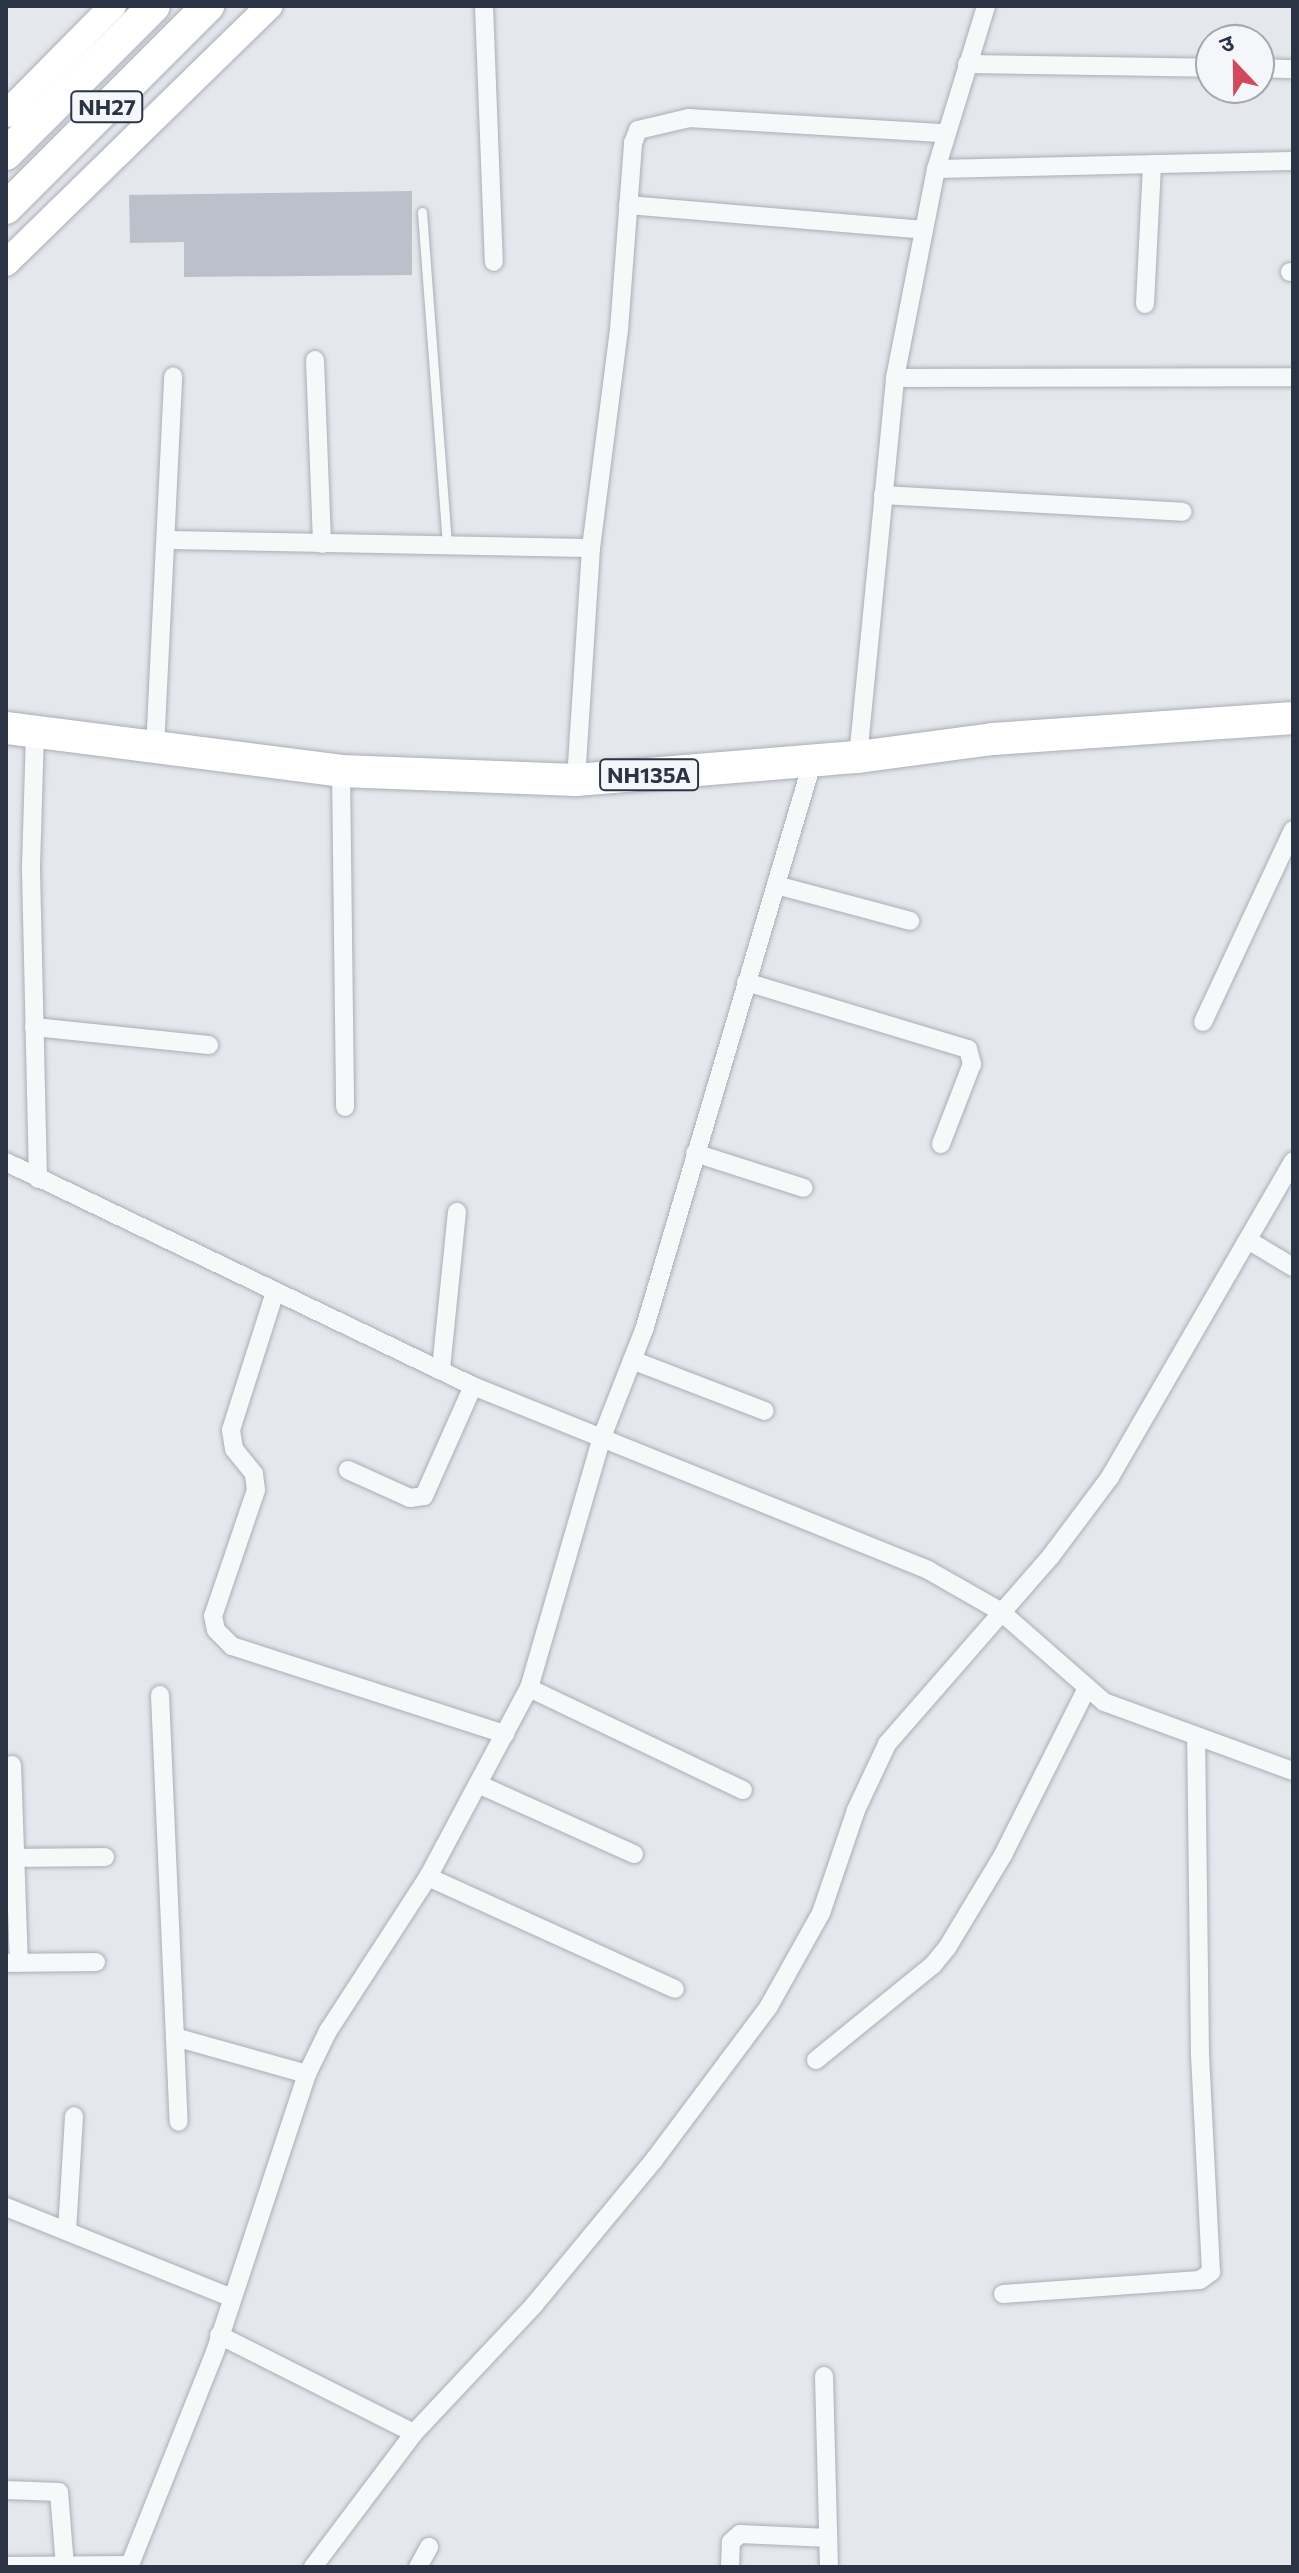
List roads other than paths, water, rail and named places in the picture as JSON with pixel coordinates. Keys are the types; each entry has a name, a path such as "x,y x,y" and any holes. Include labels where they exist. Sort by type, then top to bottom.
{"highway":[{"name":"NH27","path":"6,154 154,6"},
{"name":"NH27","path":"6,208 208,6"},
{"name":"NH135A","path":"21,730 341,771 576,780 858,757 993,739 1293,718"}],"street":[{"path":"6,114 113,6"},
{"path":"6,263 269,6"},
{"path":"484,6 494,262"},
{"path":"858,757 895,378 944,133 986,6"},
{"path":"967,64 1195,68"},
{"path":"576,780 591,548 633,143 647,124 689,118 944,133"},
{"path":"936,169 1293,161"},
{"path":"1145,304 1152,164"},
{"path":"628,205 924,230"},
{"path":"315,360 322,544"},
{"path":"155,749 173,376"},
{"path":"895,378 1293,377"},
{"path":"883,495 1183,512"},
{"path":"167,540 591,548"},
{"path":"21,730 38,1179"},
{"path":"6,2566 129,2566 219,2335 307,2074 328,2031 428,1877 529,1688 602,1437 632,1360 813,760"},
{"path":"341,771 345,1107"},
{"path":"1203,1022 1293,830"},
{"path":"776,885 910,921"},
{"path":"746,982 968,1049 972,1064 941,1144"},
{"path":"34,1027 209,1045"},
{"path":"695,1153 804,1188"},
{"path":"313,2567 414,2433 534,2305 654,2160 769,2006 821,1913 856,1810 887,1744 1051,1556 1110,1477 1260,1247 1293,1161"},
{"path":"6,1162 473,1386 928,1570 1000,1611 1086,1690 1128,1714 1293,1771"},
{"path":"441,1369 457,1212"},
{"path":"1260,1247 1293,1267"},
{"path":"275,1292 231,1430 234,1449 254,1474 256,1490 213,1616 216,1630 232,1646 505,1734"},
{"path":"632,1360 765,1411"},
{"path":"348,1470 410,1498 424,1496 473,1386"},
{"path":"529,1688 743,1790"},
{"path":"816,2060 933,1965 947,1948 1003,1855 1086,1690"},
{"path":"160,1695 179,2122"},
{"path":"1003,2294 1200,2280 1211,2272 1200,2055 1196,1738"},
{"path":"12,1765 15,1858 12,1963 96,1962"},
{"path":"478,1784 634,1854"},
{"path":"15,1858 105,1857"},
{"path":"428,1877 675,1989"},
{"path":"175,2037 307,2074"},
{"path":"67,2231 74,2116"},
{"path":"6,2207 230,2297"},
{"path":"219,2335 414,2433"},
{"path":"824,2376 829,2567"},
{"path":"6,2490 59,2492 64,2502 65,2566"},
{"path":"730,2567 731,2542 740,2534 828,2538"},
{"path":"418,2567 429,2547"}],"lane":[{"path":"422,212 447,547"}]}
